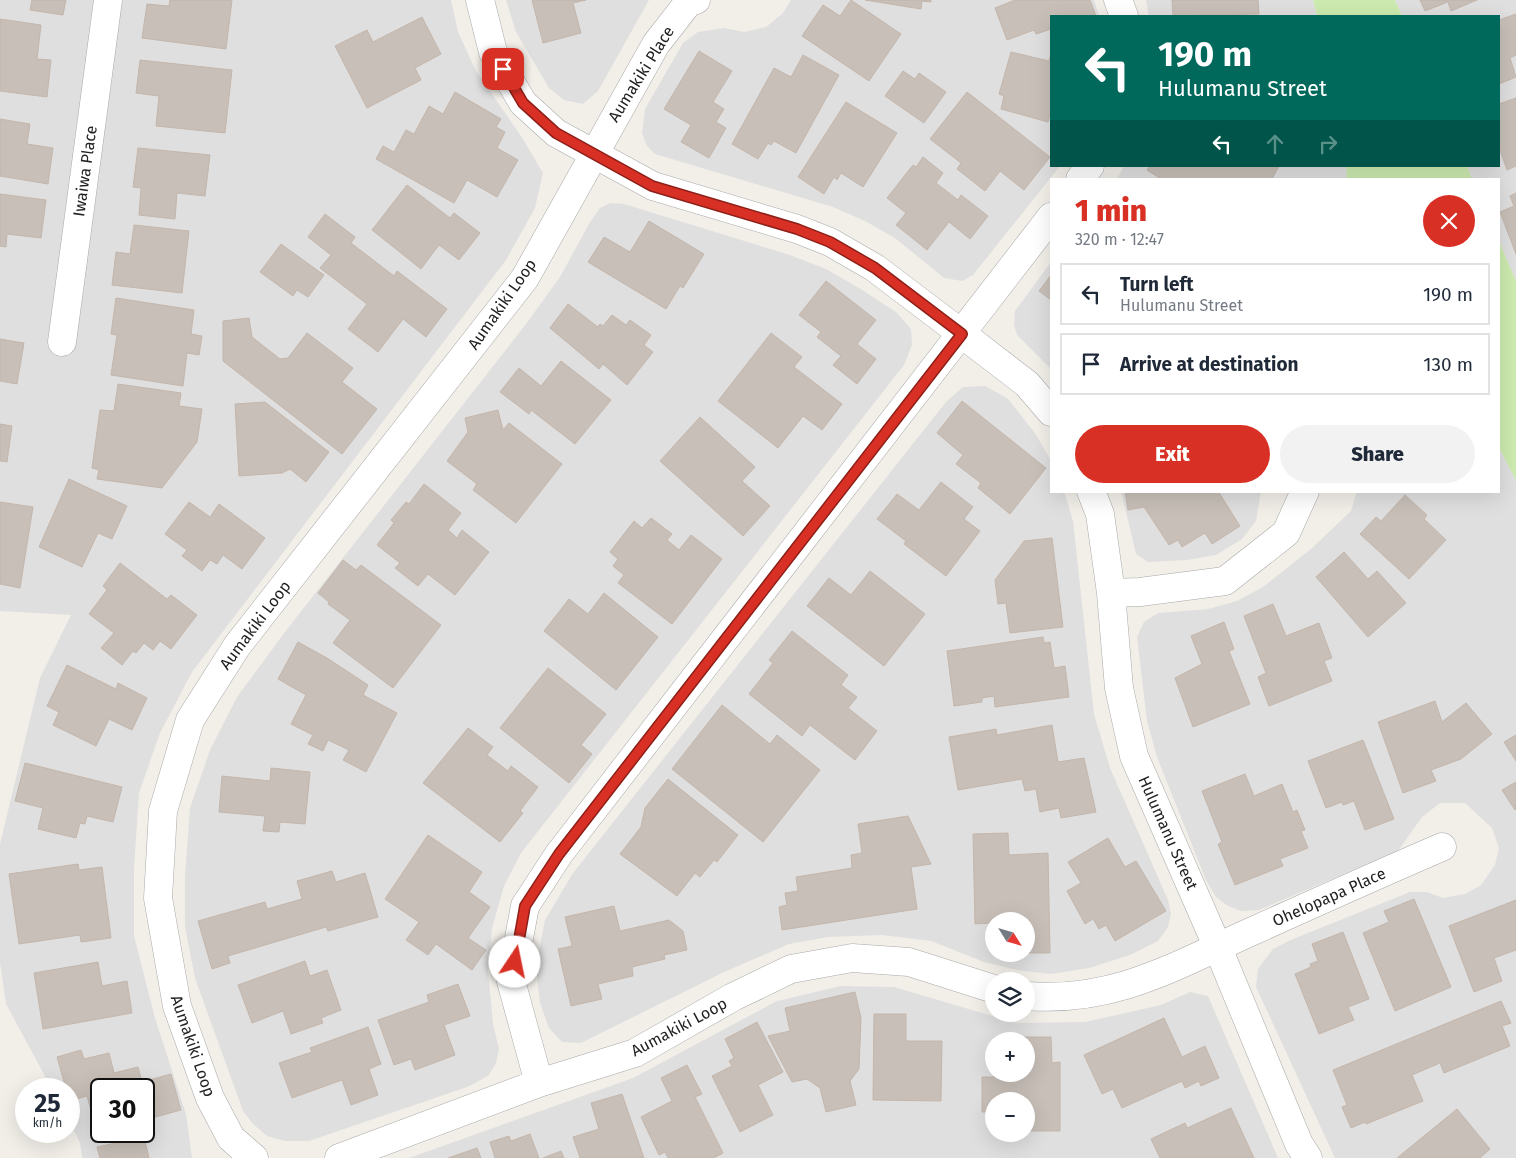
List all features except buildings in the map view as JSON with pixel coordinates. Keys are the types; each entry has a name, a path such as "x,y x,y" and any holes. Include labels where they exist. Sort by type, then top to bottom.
{"street":[{"name":"Iwaiwa Place","path":"62,342 108,0"},
{"path":"480,0 493,52 523,103 556,133 652,186 797,229 830,242 875,268 962,334 1027,384 1050,411"},
{"name":"Aumakiki Place","path":"594,155 656,44 688,3 696,0"},
{"path":"1118,0 1124,15"},
{"name":"Aumakiki Loop","path":"254,1158 231,1138 210,1098 177,1006 158,898 163,811 190,720 236,646 525,278 594,155"},
{"path":"1081,178 1089,167"},
{"path":"539,1083 511,981 525,906 559,854 1050,218"},
{"name":"Hulumanu Street","path":"1092,493 1100,514 1111,593 1119,688 1134,756 1218,948 1299,1144 1308,1158"},
{"path":"1111,593 1140,592 1225,581 1286,533 1304,493"},
{"name":"Ohelopapa Place","path":"1218,948 1442,846"},
{"path":"1035,997 1058,998 1117,989 1186,963 1218,948"},
{"name":"Aumakiki Loop","path":"339,1158 539,1083 635,1053 733,997 791,969 852,958 909,962 985,987"}],"shaded area":[{"path":"0,0 451,0 458,32 476,71 521,136 543,173 535,208 506,260 192,672 160,733 139,793 134,869 134,936 155,1018 186,1114 192,1158 82,1158 80,1143 80,1078 46,1078 6,1004 0,963 0,844 40,678 71,615 0,611"},
{"path":"506,0 649,0 598,91 583,104 564,100 549,88 516,32"},
{"path":"791,0 1094,0 1099,15 1050,15 1050,167 1059,167 973,275 962,281 944,278 895,238 865,221 833,207 655,154 647,146 642,133 645,109 683,43 698,32 724,28 744,32 766,27 783,13"},
{"path":"1146,0 1313,0 1317,15 1149,15"},
{"path":"1395,0 1516,0 1516,281 1500,243 1500,178 1472,178 1467,167 1500,167 1500,15 1402,15"},
{"path":"1123,167 1346,167 1347,178 1118,178"},
{"path":"610,203 624,204 790,255 826,269 896,312 911,329 912,345 904,365 521,853 504,886 492,928 488,970 493,1024 499,1049 496,1063 489,1075 470,1086 309,1141 285,1141 267,1136 253,1124 243,1111 195,978 185,927 185,876 190,808 210,750 237,697 285,632 526,324 560,277 590,222 600,208"},
{"path":"1050,263 1050,368 1017,335 1014,325 1015,311"},
{"path":"985,386 1007,398 1035,433 1050,459 1050,493 1065,493 1073,521 1094,714 1110,768 1168,900 1171,914 1168,927 1158,941 1130,955 1089,968 1051,974 1017,970 984,962 931,941 882,935 828,937 789,944 722,973 581,1043 562,1042 549,1028 540,1003 536,967 545,920 573,873 946,402 963,387"},
{"path":"1500,450 1516,480 1516,1158 1335,1158 1256,987 1258,969 1273,949 1293,939 1410,892 1427,892 1443,898 1465,894 1481,885 1495,865 1499,848 1492,828 1465,803 1440,803 1422,817 1398,851 1259,910 1241,911 1228,906 1216,897 1206,880 1157,757 1147,721 1137,637 1144,622 1158,613 1208,609 1237,601 1263,587 1311,549 1351,511 1356,493 1500,493"},
{"path":"1121,493 1261,493 1256,521 1242,539 1216,555 1187,560 1148,562 1136,554"},
{"path":"841,986 894,987 985,1014 985,1022 1016,1023 1085,1022 1161,1005 1190,992 1208,996 1278,1158 409,1158 633,1078 777,1001"}],"green space":[{"path":"1313,0 1395,0 1402,15 1317,15"},
{"path":"1346,167 1467,167 1472,178 1347,178"},
{"path":"1500,243 1516,281 1516,480 1500,450"}],"route":[{"path":"503,69 523,103 556,133 652,186 797,229 830,242 875,268 962,334 559,854 525,906 515,962"}]}
